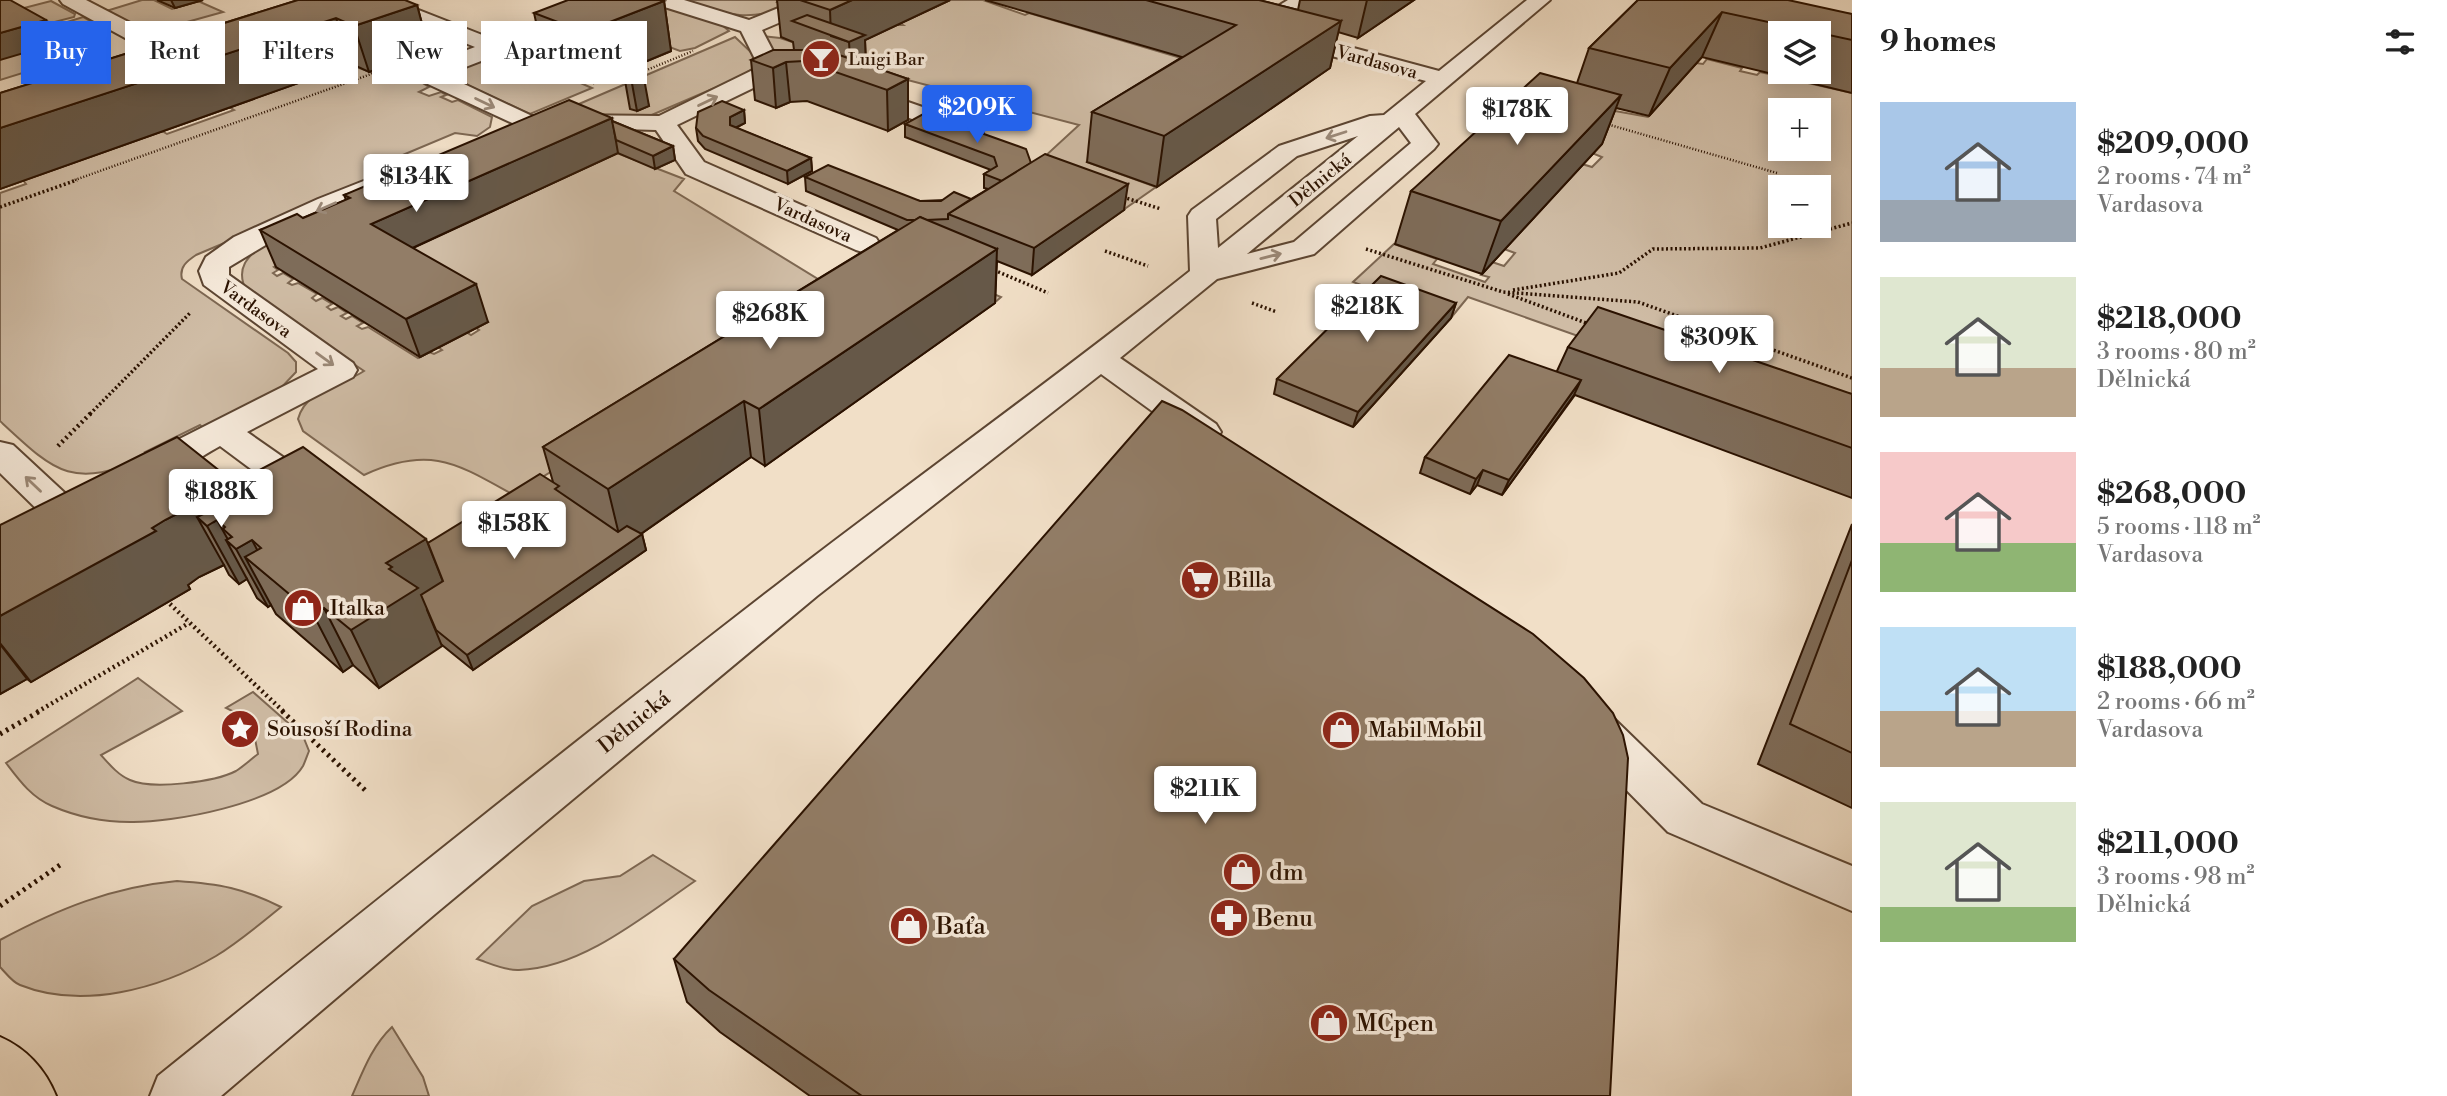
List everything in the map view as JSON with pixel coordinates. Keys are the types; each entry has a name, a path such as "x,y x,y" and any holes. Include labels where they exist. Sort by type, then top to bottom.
{"main road":[{"path":"0,1065 27,1096"}],"street":[{"path":"70,0 125,29"},
{"path":"374,0 481,42"},
{"path":"556,0 589,12"},
{"path":"565,21 621,0"},
{"path":"484,138 523,121 663,123 780,72 750,27 662,0"},
{"path":"750,27 816,0"},
{"name":"Vardasova","path":"1301,0 1250,27 1443,79"},
{"name":"Dělnická","path":"178,1096 417,898 803,586 1100,359 1540,0"},
{"path":"481,52 425,74 523,121"},
{"path":"839,85 990,139"},
{"path":"1401,113 1425,144 1304,248 1205,273 1202,215 1288,151 1401,113"},
{"name":"Vardasova","path":"663,123 695,168 866,244"},
{"name":"Vardasova","path":"0,453 64,514 341,370 215,279 216,262 241,245 420,166"},
{"path":"1100,359 1236,454"},
{"path":"222,430 310,494"},
{"path":"1564,699 1685,818 1852,889"}],"path":[{"path":"647,69 750,27"},
{"path":"0,207 471,38"},
{"path":"1602,123 1776,173"},
{"path":"1111,193 1162,209"},
{"path":"1503,292 1619,272 1653,249 1760,248 1852,223"},
{"path":"1363,248 1503,292 1598,327"},
{"path":"1105,251 1152,268"},
{"path":"985,266 1048,293"},
{"path":"27,478 220,282"},
{"path":"1503,292 1639,302 1852,378"},
{"path":"170,604 366,790"},
{"path":"0,734 188,623"},
{"path":"0,906 60,865"}],"shaded area":[{"path":"142,0 154,0 172,9 198,1 223,12 191,21 125,23 103,12"},
{"path":"683,0 779,0 777,2 790,6 761,14 736,15"},
{"path":"950,0 983,0 1025,15 1029,13 1208,66 1112,146 1087,162 1156,187 1123,210 1042,159 1079,125 900,78 790,67 763,44 761,36 780,38 832,55 895,25 903,25 900,23"},
{"path":"51,1 75,14 74,17 58,21 36,21 16,10"},
{"path":"663,4 722,25 729,31 695,48 680,51 647,39 647,21 581,21 617,7"},
{"path":"383,8 414,21 393,21"},
{"path":"83,17 90,21 70,21"},
{"path":"735,37 755,56 752,69 738,78 647,117 636,119 558,113 626,84 647,84 647,75"},
{"path":"21,46 21,73 0,80 0,60"},
{"path":"1707,59 1742,68 1740,71 1757,75 1760,72 1768,74 1768,84 1813,84 1852,93 1852,433 1468,297 1450,319 1353,282 1394,244 1437,259 1433,264 1485,282 1489,277 1481,275 1492,262 1504,266 1515,253 1504,249 1582,164 1592,167 1602,157 1592,153 1593,107 1648,117 1696,63 1703,64"},
{"path":"481,60 481,84 583,84 592,88 530,114 465,84 467,65"},
{"path":"358,68 372,73 372,84 424,84 429,87 419,92 429,96 441,92 446,95 441,97 452,102 458,100 492,117 490,127 477,136 455,133 367,170 387,174 196,255 184,265 182,279 288,353 296,362 296,372 278,391 204,429 200,425 145,452 149,457 123,467 83,474 52,464 0,421 0,193 26,184 23,180 162,131 167,134 234,110 229,107 294,84 358,84"},
{"path":"617,153 684,179 674,191 823,282 892,251 1001,297 993,304 679,392 533,483 525,501 465,470 430,460 389,465 364,475 303,431 298,419 309,401 326,389 364,371 247,292 243,284 243,269 254,252 266,242 422,202 274,267 278,270 273,273 277,276 283,273 293,279 288,283 298,283 317,294 312,298 316,301 322,298 332,304 327,307 331,310 338,307 347,313 341,316 346,319 352,316 363,323 357,326 362,329 368,327 418,358 429,352 434,354 442,350 438,347 466,332 471,335 479,330 382,262"},
{"path":"138,678 182,711 101,755 126,778 140,783 183,783 226,775 239,769 258,754 255,739 257,723 226,708 253,692 303,736 309,751 303,766 291,779 249,801 197,815 130,822 90,818 52,806 32,793 6,763"},
{"path":"653,855 695,881 611,938 566,960 543,967 514,970 477,959 532,906 584,881 620,876"},
{"path":"177,881 231,888 281,907 233,945 194,968 146,986 120,992 69,996 44,992 17,984 0,967 0,940 22,929 64,909 108,894"},
{"path":"392,1027 423,1077 429,1096 352,1096 373,1051"}],"building":[{"path":"0,0 10,0 46,20 21,21 21,27 0,33"},
{"path":"298,0 405,0 417,5 358,25 358,21 336,18 327,21 239,21 239,50 225,54 225,23"},
{"path":"568,0 664,1 612,21 555,21 534,13"},
{"path":"800,0 852,0 830,10"},
{"path":"1146,0 1259,0 1341,21 1164,136 1092,112 1236,25"},
{"path":"1638,0 1788,0 1852,14 1852,40 1831,35 1831,21 1768,22 1722,12 1670,68 1589,48"},
{"path":"807,15 865,35 849,42 792,21"},
{"path":"773,50 825,50 908,79 887,90 804,61 786,62 773,68 751,60"},
{"path":"125,54 125,84 134,84 0,128 0,93 29,84 111,84 111,58"},
{"path":"1540,73 1621,95 1501,221 1411,191"},
{"path":"569,100 612,118 371,224 476,284 406,319 260,230 297,214 303,218 350,198 344,195"},
{"path":"722,101 744,110 730,117 730,125 811,158 787,171 703,136 696,128 698,112"},
{"path":"925,113 1026,149 1031,163 1002,181 984,174 997,166 994,157 905,124"},
{"path":"612,121 673,146 653,156 616,140"},
{"path":"1045,154 1128,184 1034,248 948,214"},
{"path":"828,165 920,201 941,201 954,192 971,199 948,214 948,219 926,220 920,217 907,220 805,177"},
{"path":"920,217 997,249 759,409 744,401 608,489 543,447"},
{"path":"1381,276 1456,303 1358,412 1277,379"},
{"path":"1598,307 1852,394 1852,448 1568,347"},
{"path":"1509,355 1581,380 1509,480 1483,470 1476,479 1425,457"},
{"path":"1162,401 1182,410 1533,634 1584,678 1613,713 1623,735 1628,758 1610,1096 862,1096 709,990 674,959"},
{"path":"177,437 235,483 303,447 426,539 386,563 392,567 389,569 418,588 351,630 324,608 313,614 245,557 261,548 252,540 236,549 226,540 232,537 217,520 207,526 197,517 212,510 202,501 152,528 156,531 0,616 0,525"},
{"path":"540,474 559,486 555,489 618,532 627,526 642,534 467,655 436,630 421,595 443,581 428,543"},
{"path":"1852,560 1852,753 1790,724"}],"place":[{"name":"Luigi Bar","path":"821,59"},
{"name":"Billa","path":"1200,580"},
{"name":"Italka","path":"303,608"},
{"name":"Sousoší Rodina","path":"240,729"},
{"name":"Mabil Mobil","path":"1341,730"},
{"name":"dm","path":"1242,872"},
{"name":"Benu","path":"1229,918"},
{"name":"Baťa","path":"909,926"},
{"name":"MCpen","path":"1329,1023"}]}
